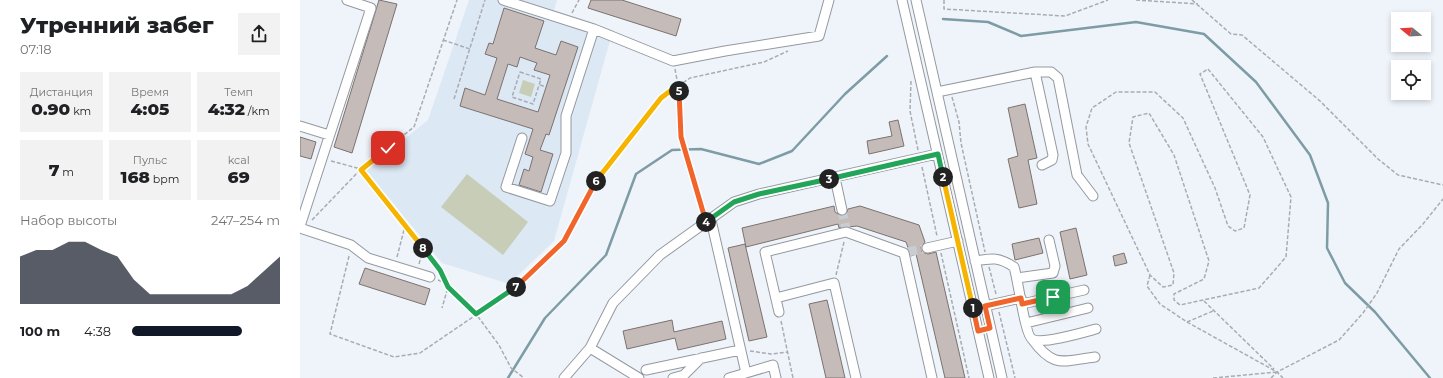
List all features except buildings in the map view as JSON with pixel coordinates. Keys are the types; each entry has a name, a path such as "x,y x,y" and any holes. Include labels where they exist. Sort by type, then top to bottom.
{"street":[{"path":"347,0 371,8 322,158 302,228 351,245 368,258 430,277"},
{"path":"503,0 594,29 673,61 818,36 829,0"},
{"path":"902,0 989,378"},
{"path":"916,0 1002,378"},
{"path":"522,138 506,187 550,201 566,153 566,116 594,29"},
{"path":"937,92 1035,72 1051,72 1058,78 1078,174 1092,196"},
{"path":"1035,72 1053,155 1052,160 1042,165"},
{"path":"300,126 329,136"},
{"path":"564,378 590,348 613,303 637,277 660,255 734,202 759,194 938,154"},
{"path":"835,178 842,210"},
{"path":"708,222 746,373"},
{"path":"779,312 765,252 846,230 906,253 932,378"},
{"path":"1018,278 1053,273 1055,266 1049,240"},
{"path":"927,248 958,241"},
{"path":"975,261 995,258 1004,260 1014,268 1018,278 1026,323 1032,339 1043,354 1056,362 1095,357"},
{"path":"776,298 834,283 856,378"},
{"path":"985,306 1084,290"},
{"path":"1026,323 1088,308"},
{"path":"978,331 990,328"},
{"path":"1032,339 1038,341 1058,338 1096,329"},
{"path":"590,348 639,378"},
{"path":"646,370 740,350"},
{"path":"673,378 684,375 701,358"},
{"path":"729,378 773,365 776,378"}],"path":[{"path":"302,228 361,170 414,127 457,0"},
{"path":"454,99 485,0"},
{"path":"568,21 578,0"},
{"path":"944,0 944,9 1065,16 1108,0"},
{"path":"1136,0 1198,4"},
{"path":"1192,0 1231,34 1242,34 1320,101 1378,159 1398,175 1443,184"},
{"path":"443,40 470,49"},
{"path":"351,245 330,334 394,357 420,353 514,289 564,241 598,177 661,98 690,78 764,62 791,49"},
{"path":"673,61 678,85 681,137 708,222"},
{"path":"1208,69 1263,137 1291,197 1286,257 1259,288 1180,305 1174,300 1174,294 1204,279 1209,260 1174,155 1149,113 1133,117 1129,143 1174,273 1173,285 1163,287 1150,275 1088,144 1086,127 1092,108 1116,92 1155,92 1183,118 1215,188 1228,226 1235,232 1244,228 1250,195 1200,74 1208,69"},
{"path":"520,72 541,79 539,85 533,104 512,97 520,72"},
{"path":"909,74 910,111"},
{"path":"539,85 546,87"},
{"path":"950,89 959,122 961,143 1015,378"},
{"path":"322,158 361,170 440,270 448,287 476,314 499,345 511,368 524,378"},
{"path":"1271,378 1277,372 1340,340 1364,313 1377,293 1399,248 1423,224 1443,199"},
{"path":"394,266 405,226"},
{"path":"834,283 846,230"},
{"path":"417,273 423,249"},
{"path":"1150,275 1147,286 1160,304 1187,322 1277,372"},
{"path":"442,308 448,287"},
{"path":"1203,301 1283,378"},
{"path":"1187,322 1213,311"},
{"path":"779,312 793,378"},
{"path":"740,350 771,354 787,352"},
{"path":"1213,378 1277,372"}],"shaded area":[{"path":"469,0 557,0 554,10 613,30 554,241 509,284 442,263 366,170 428,120"}],"green space":[{"path":"523,80 535,84 531,97 519,93"},
{"path":"467,174 528,222 503,255 441,207"}],"waterway":[{"path":"943,19 988,22 1021,36 1136,22 1204,34 1256,82 1310,155 1328,203 1327,248 1345,283 1375,312 1430,378"},
{"path":"508,378 545,318 606,255 636,174 672,150 701,149 759,164 792,151 845,94 887,56"}],"tunnel":[{"path":"842,210 846,229"},
{"path":"908,252 927,248"}],"route":[{"path":"388,148 361,170 440,270 448,287 476,314 514,289 564,241 598,177 661,98 678,85 681,137 706,223 734,202 759,194 938,154 978,331 990,328 985,306 1021,298 1022,304 1053,297"}]}
